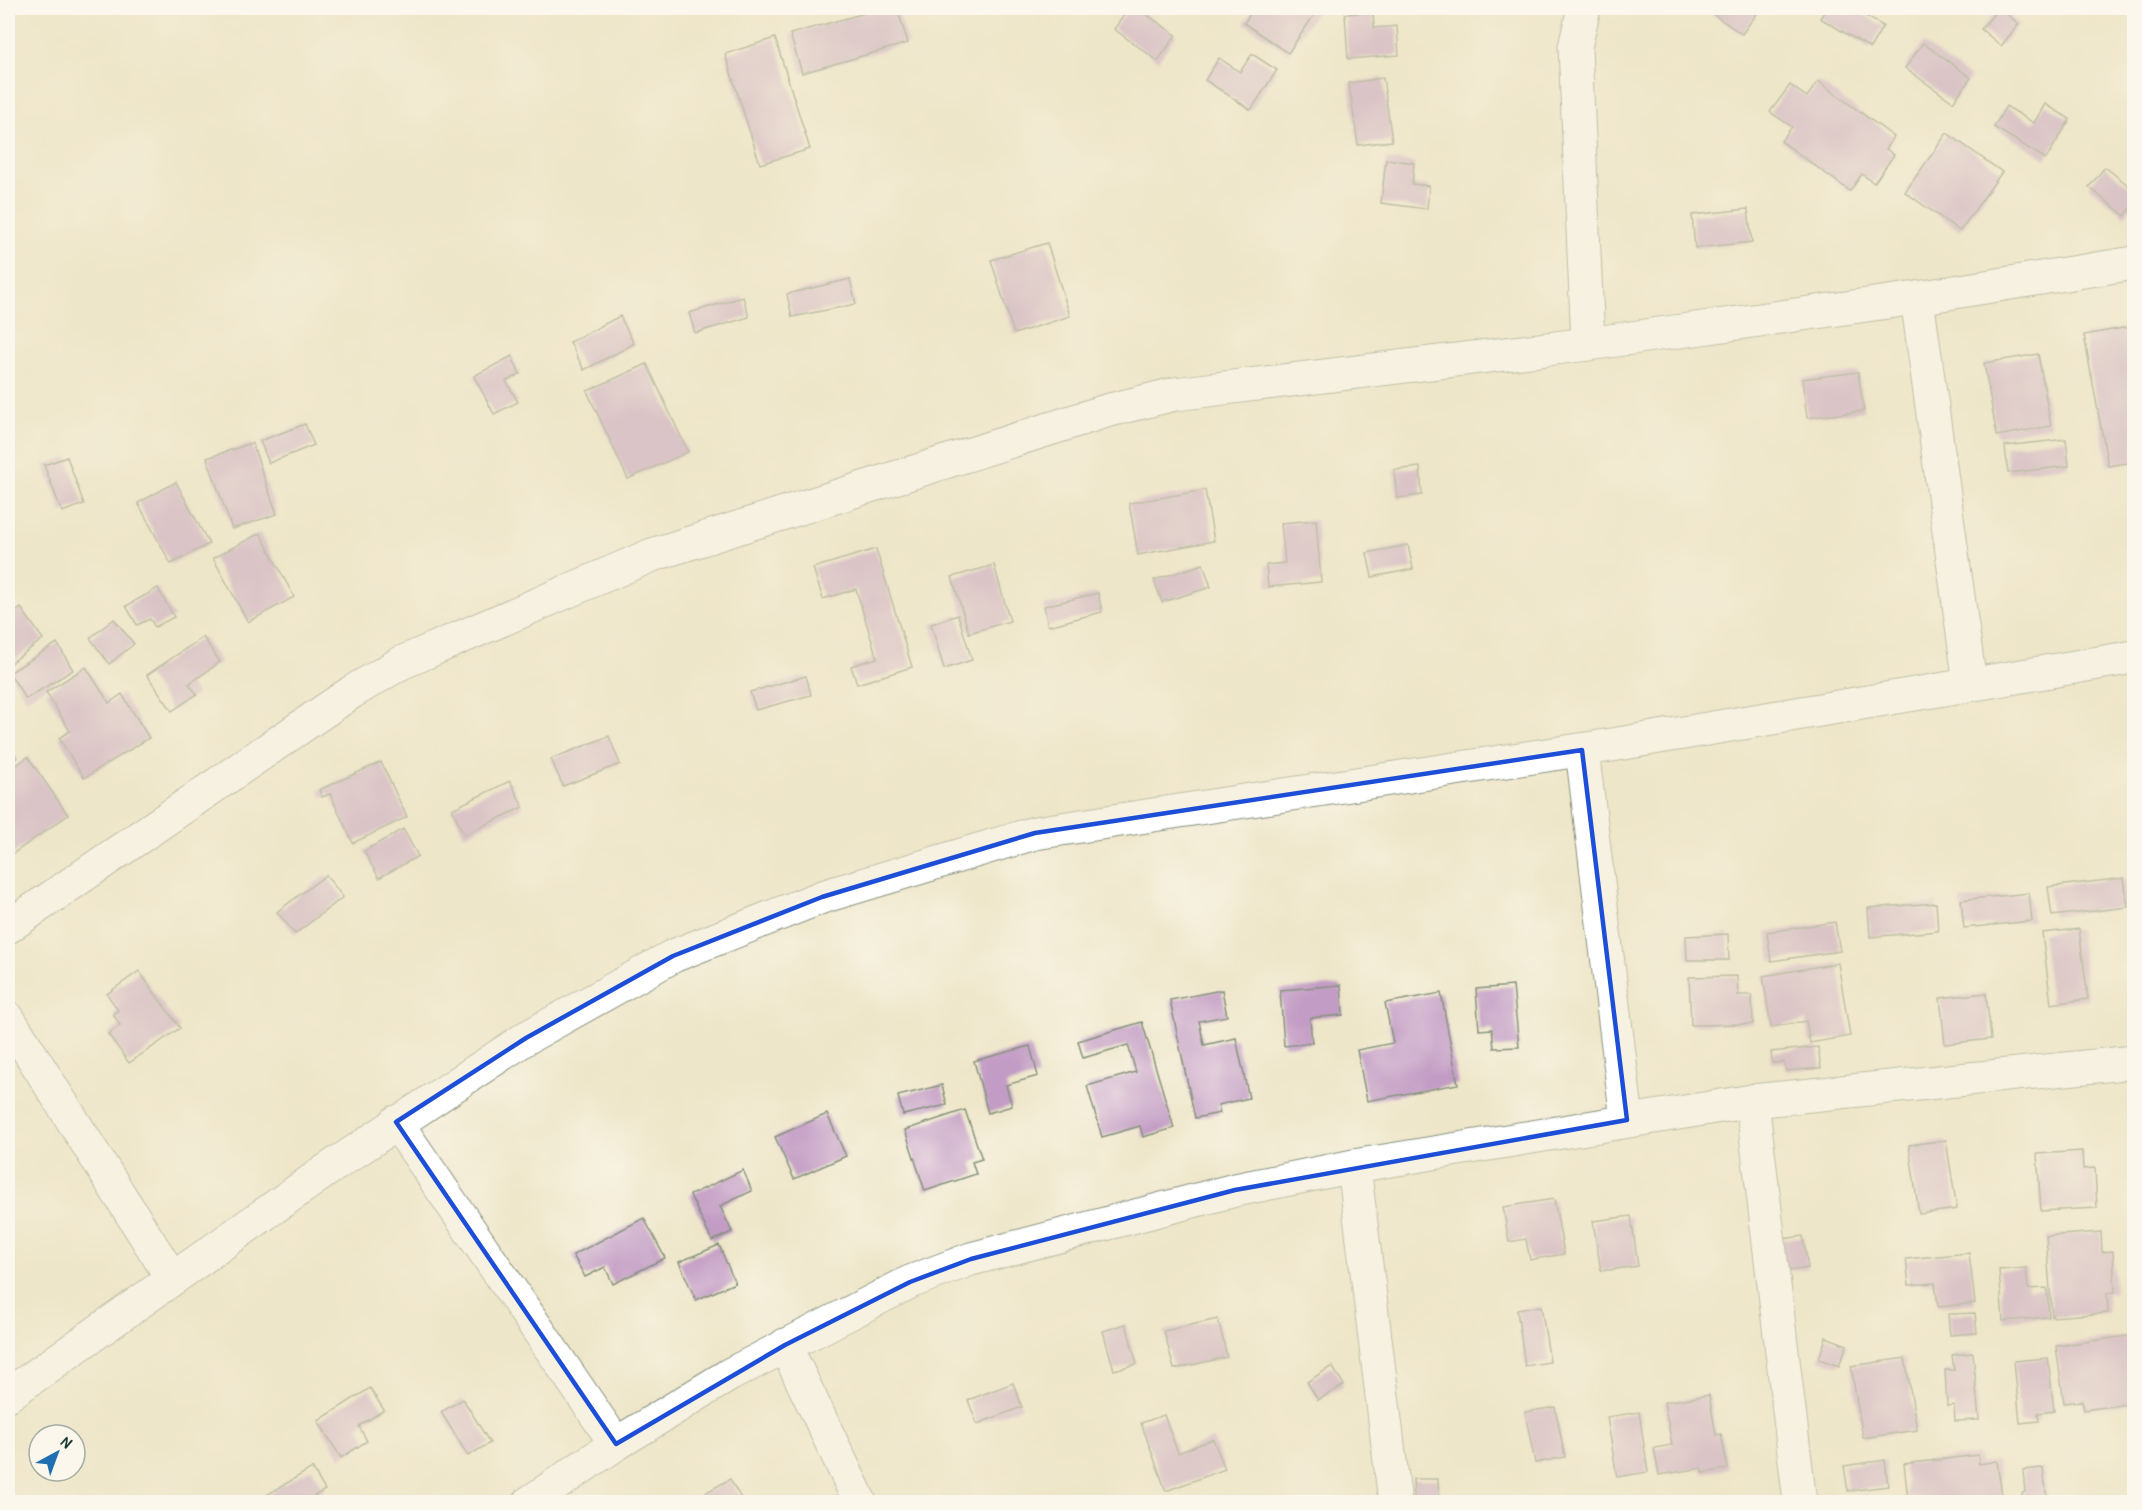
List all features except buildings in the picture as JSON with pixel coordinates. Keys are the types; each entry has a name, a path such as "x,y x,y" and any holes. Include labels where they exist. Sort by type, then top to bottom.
{"street":[{"path":"1584,8 1575,47 1588,344"},
{"path":"8,927 342,699 401,663 652,555 1106,411 1175,394 1588,344 1917,298 2134,263"},
{"path":"1917,298 1970,684"},
{"path":"8,1395 396,1122 526,1038 674,956 822,897 1035,833 1582,750 2134,657"},
{"path":"1582,750 1627,1120"},
{"path":"8,1017 172,1278"},
{"path":"530,1503 616,1444 729,1375 910,1282 971,1259 1235,1190 1354,1166 1752,1101 2134,1062"},
{"path":"1752,1101 1800,1503"},
{"path":"396,1122 616,1444"},
{"path":"1354,1166 1395,1503"},
{"path":"785,1345 860,1503"}],"highlighted area":[{"path":"1582,750 1627,1120 1235,1190 971,1259 910,1282 785,1345 616,1444 396,1122 526,1038 673,956 822,897 1035,833"}]}
